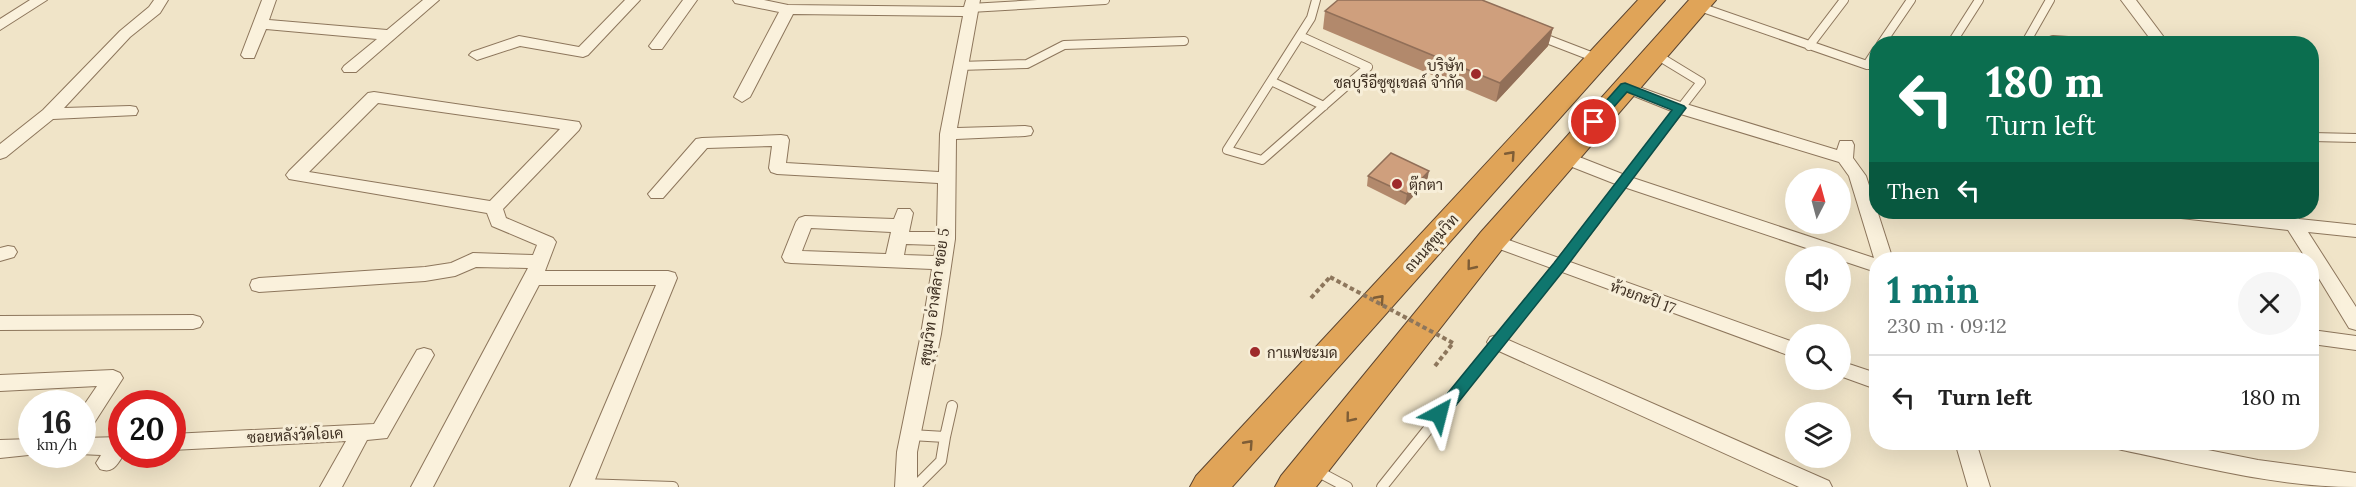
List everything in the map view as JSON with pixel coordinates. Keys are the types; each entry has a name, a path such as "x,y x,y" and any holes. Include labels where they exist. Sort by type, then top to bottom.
{"highway":[{"name":"ถนนสุขุมวิท","path":"1209,487 1652,0"},
{"path":"1302,477 1492,240 1700,3"}],"street":[{"path":"0,26 39,0"},
{"path":"0,153 50,114 125,34 155,10 161,0"},
{"path":"249,55 269,0"},
{"path":"350,69 432,0"},
{"path":"477,55 519,42 583,52 633,0"},
{"path":"657,46 690,0"},
{"path":"740,0 788,9 888,5 971,7"},
{"path":"2128,0 2156,36"},
{"name":"สุขุมวิท อ่างศิลา ซอย 5","path":"906,487 906,467 911,435 931,334 946,239 948,134 971,7"},
{"path":"742,97 788,9"},
{"path":"260,24 389,35"},
{"path":"1625,87 1680,108 1846,151 1869,213"},
{"path":"374,97 573,126 494,208 377,188 296,175 374,97"},
{"path":"50,114 130,111"},
{"path":"948,134 1025,131"},
{"path":"657,194 702,143 781,140 777,168 946,178"},
{"path":"1563,158 1624,181 1869,263"},
{"path":"1857,176 1869,177"},
{"path":"422,487 536,270 547,242 498,222 494,208"},
{"path":"1871,219 1881,252"},
{"path":"2291,219 2311,252"},
{"path":"2295,219 2356,231"},
{"path":"941,263 791,257 805,222 902,225 946,239"},
{"path":"894,260 902,225"},
{"name":"ห้วยกะปิ 17","path":"1492,240 1785,347"},
{"path":"260,285 425,274 455,268 473,260 536,270 668,278 582,485"},
{"path":"2319,264 2356,323"},
{"path":"0,323 193,322"},
{"path":"2319,338 2356,343"},
{"path":"1497,342 1821,487"},
{"path":"355,432 380,432 424,355"},
{"path":"1851,372 1869,378"},
{"path":"0,383 113,378 96,404"},
{"name":"ซอยหลังวัดโอเค","path":"186,441 355,432 357,441 331,487"},
{"path":"0,449 18,448"},
{"path":"1967,450 1979,487"},
{"path":"2153,450 2263,478 2356,482"}],"lane":[{"path":"971,7 1105,0"},
{"path":"1300,36 1368,67 1262,160 1227,150 1311,18 1316,0"},
{"path":"1809,46 1844,0"},
{"path":"1886,36 1911,0"},
{"path":"1956,36 1979,0"},
{"path":"2030,36 2050,0"},
{"path":"1700,3 1809,46 1867,65 1869,62"},
{"path":"1533,34 1598,59"},
{"path":"959,66 1027,64 1064,45 1184,41"},
{"path":"1382,487 1559,266 1701,82 1655,54"},
{"path":"1271,81 1324,106"},
{"path":"2319,137 2356,138"},
{"path":"915,487 941,461 952,406"},
{"path":"911,435 945,437"},
{"path":"1302,477 1347,487"},
{"path":"582,485 673,487"}],"path":[{"path":"1311,298 1330,277 1453,343 1435,366"}],"building":[{"name":"บริษัท ชลบุรีอีซูซุเชลล์ จำกัด","path":"1338,0 1482,0 1553,28 1500,83 1325,11"},
{"path":"1391,153 1429,171 1407,194 1368,176"}],"place":[{"name":"บริษัท ชลบุรีอีซูซุเชลล์ จำกัด","path":"1476,74"},
{"name":"ตุ๊กตา","path":"1397,184"},
{"name":"กาแฟชะมด","path":"1255,352"}],"route":[{"path":"1439,414 1559,266 1680,108 1625,87 1594,122"}]}
